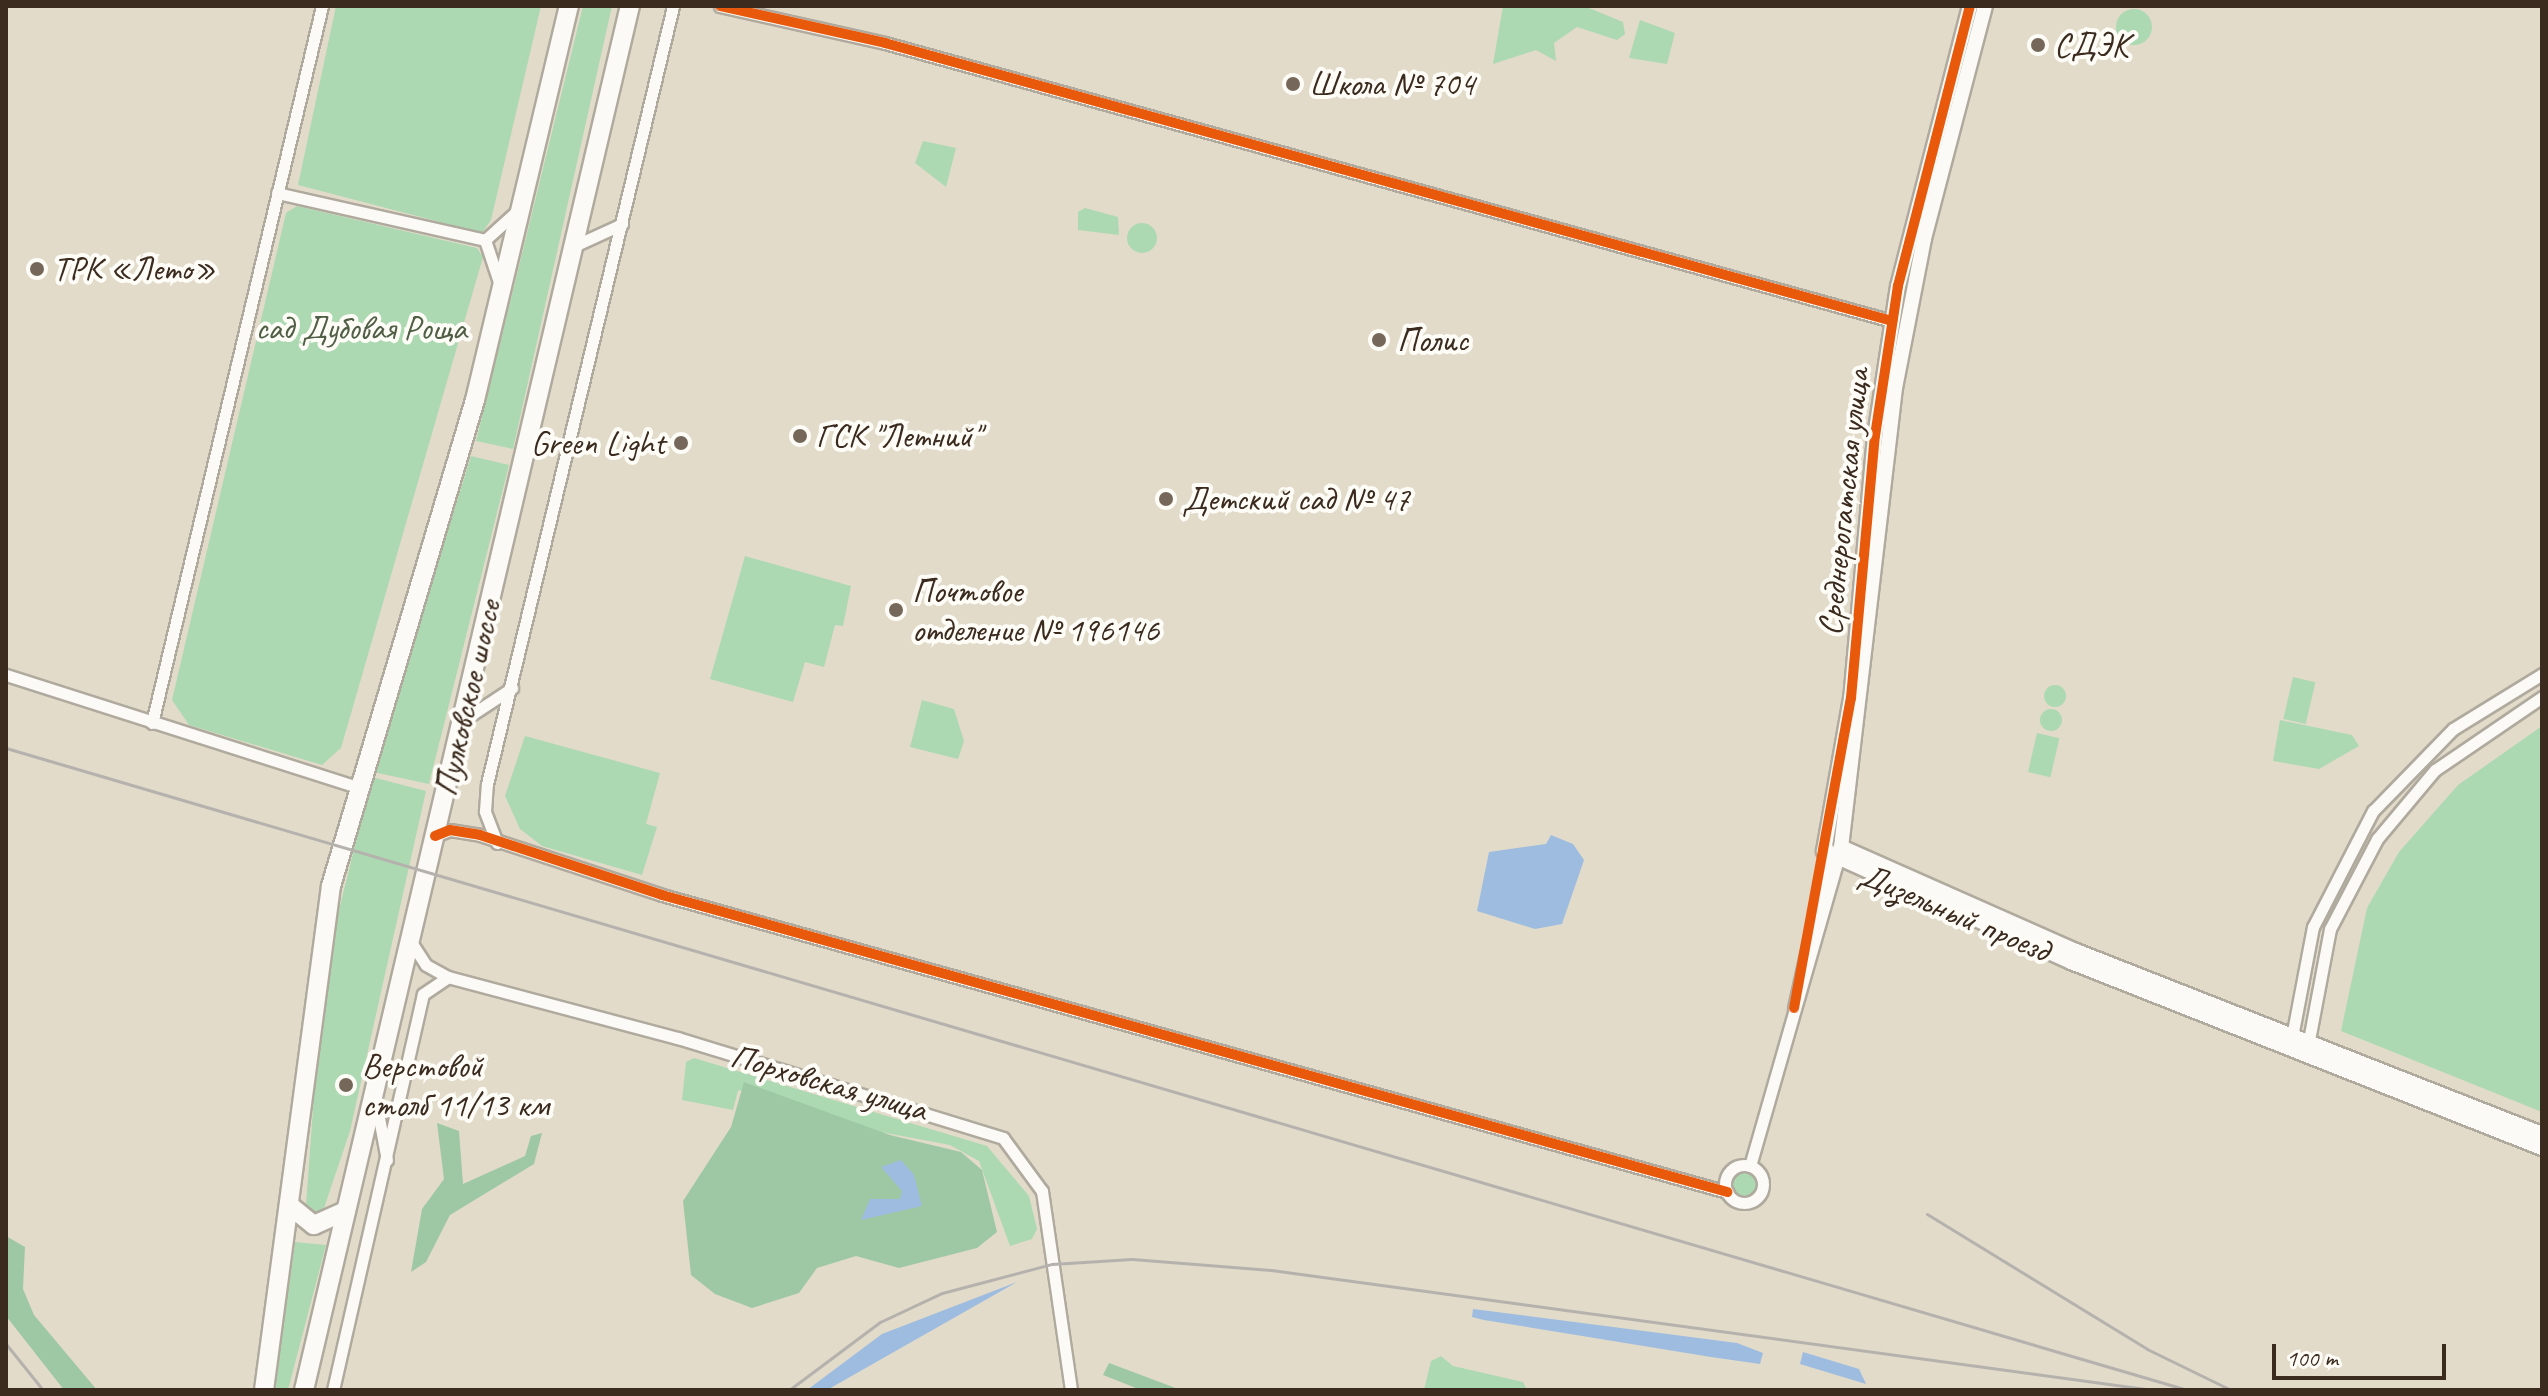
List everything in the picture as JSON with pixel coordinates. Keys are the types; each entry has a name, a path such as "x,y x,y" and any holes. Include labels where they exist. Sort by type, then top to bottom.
{"main road":[{"path":"264,1390 316,970 358,787 464,440 569,6"},
{"name":"Пулковское шоссе","path":"304,1390 630,6"},
{"path":"289,1205 314,1225 346,1211"}],"street":[{"path":"152,723 322,6"},
{"path":"497,843 485,798 673,6"},
{"path":"720,6 885,43 1892,321"},
{"name":"Среднерогатская улица","path":"1794,1008 1851,698 1892,321 1970,6"},
{"name":"Среднерогатская улица","path":"1750,1166 1838,863 1895,388 1924,239 1985,6"},
{"path":"277,193 485,240"},
{"path":"485,240 522,204"},
{"path":"574,246 622,224"},
{"path":"485,240 501,292"},
{"path":"2542,674 2453,729 2373,811 2322,902 2289,1032 2293,1052 2309,1040 2330,929 2377,839 2435,770 2542,697"},
{"path":"6,675 358,787"},
{"path":"461,721 512,688"},
{"path":"435,836 459,830 1727,1192"},
{"name":"Дизельный проезд","path":"1824,851 1841,847 2076,951 2289,1032 2542,1134"},
{"name":"Дизельный проезд","path":"1824,851 1838,863 2293,1052 2542,1148"},
{"name":"Порховская улица","path":"409,938 426,965 448,977 723,1051 1003,1138 1042,1191 1071,1390"},
{"path":"333,1390 387,1165 423,994 448,977"},
{"path":"374,1091 387,1165"},
{"name":"Среднерогатская улица","path":"1750,1166 1762,1176 1759,1197 1745,1203 1727,1192 1730,1171 1750,1166"}],"green space":[{"name":"сад Дубовая Роща","path":"336,6 541,6 491,220 482,233 298,185"},
{"path":"583,6 612,6 513,449 476,441"},
{"path":"1503,6 1584,6 1623,22 1625,34 1617,40 1577,27 1554,43 1556,61 1536,50 1493,64"},
{"path":"2134,9 2147,14 2152,27 2147,40 2134,45 2121,40 2116,27 2121,14"},
{"path":"1640,20 1675,33 1667,64 1629,58"},
{"path":"923,141 956,148 946,187 915,163"},
{"name":"сад Дубовая Роща","path":"297,206 477,248 483,257 341,748 322,765 189,725 172,700 286,213"},
{"path":"1085,208 1118,217 1119,235 1078,230 1078,212"},
{"path":"1142,223 1148,224 1156,232 1156,244 1148,252 1142,253 1136,252 1128,244 1127,238 1128,232 1136,224"},
{"path":"471,456 509,465 429,784 373,772"},
{"path":"745,556 851,586 843,626 835,625 824,667 805,662 793,702 710,679"},
{"path":"2293,677 2315,682 2306,724 2283,719"},
{"path":"2055,685 2063,688 2066,696 2063,704 2055,707 2047,704 2044,696 2047,688"},
{"path":"922,700 954,709 964,741 958,759 910,747"},
{"path":"2051,709 2059,712 2062,720 2059,728 2051,731 2043,728 2040,720 2043,712"},
{"path":"2280,720 2352,735 2359,746 2319,769 2273,761"},
{"path":"2542,726 2542,1112 2341,1031 2367,908 2399,852 2458,785"},
{"path":"2037,733 2059,738 2050,777 2028,772"},
{"path":"525,736 660,773 646,824 657,827 642,875 542,846 520,829 505,796"},
{"path":"372,777 426,791 350,1131 321,1217 306,1205 317,1054 338,914"},
{"path":"694,1058 987,1146 1029,1196 1037,1229 1032,1239 1010,1246 979,1161 950,1145 859,1128 752,1087 738,1091 733,1110 682,1100 686,1062"},
{"path":"744,1082 890,1135 961,1152 982,1170 997,1232 977,1248 899,1268 856,1256 817,1268 799,1293 752,1308 715,1294 691,1275 683,1201 731,1127"},
{"path":"437,1123 459,1131 463,1184 525,1156 531,1136 542,1133 534,1164 450,1215 426,1262 411,1272 422,1209 444,1179"},
{"path":"1745,1172 1754,1175 1757,1184 1754,1193 1745,1196 1736,1193 1733,1184 1736,1175"},
{"path":"6,1236 25,1247 23,1289 34,1315 97,1390 64,1390 6,1316"},
{"path":"295,1242 326,1245 288,1390 275,1390"},
{"path":"1441,1356 1453,1366 1523,1382 1527,1390 1424,1390 1431,1361"},
{"path":"1109,1363 1181,1390 1141,1390 1103,1375"}],"water":[{"path":"1551,835 1573,844 1584,860 1562,924 1535,929 1477,911 1489,852 1546,844"},
{"path":"901,1160 914,1175 922,1206 861,1220 870,1199 900,1199 902,1191 881,1167"},
{"path":"1017,1282 827,1390 807,1390 882,1334"},
{"path":"1473,1309 1737,1343 1763,1353 1760,1364 1711,1357 1484,1320 1472,1317"},
{"path":"1803,1352 1859,1369 1866,1384 1800,1364"}],"railway":[{"path":"6,748 2187,1390"},
{"path":"1927,1214 2147,1349 2231,1390"},
{"path":"789,1390 880,1322 942,1293 1052,1264 1132,1259 1271,1270 2153,1390"},
{"path":"6,1344 43,1390"}],"cycle path":[{"path":"720,6 885,43 1892,321"},
{"path":"1794,1008 1851,698 1875,436 1898,286 1970,6"},
{"path":"435,836 450,830 480,835 662,895 1727,1192"}],"place":[{"name":"СДЭК","path":"2038,45"},
{"name":"Школа № 704","path":"1293,84"},
{"name":"ТРК «Лето»","path":"37,269"},
{"name":"Полис","path":"1379,340"},
{"name":"ГСК \"Летний\"","path":"800,436"},
{"name":"Green Light","path":"681,443"},
{"name":"Детский сад № 47","path":"1166,499"},
{"name":"Почтовое отделение № 196146","path":"896,610"},
{"name":"Верстовой столб 11/13 км","path":"346,1085"}]}
